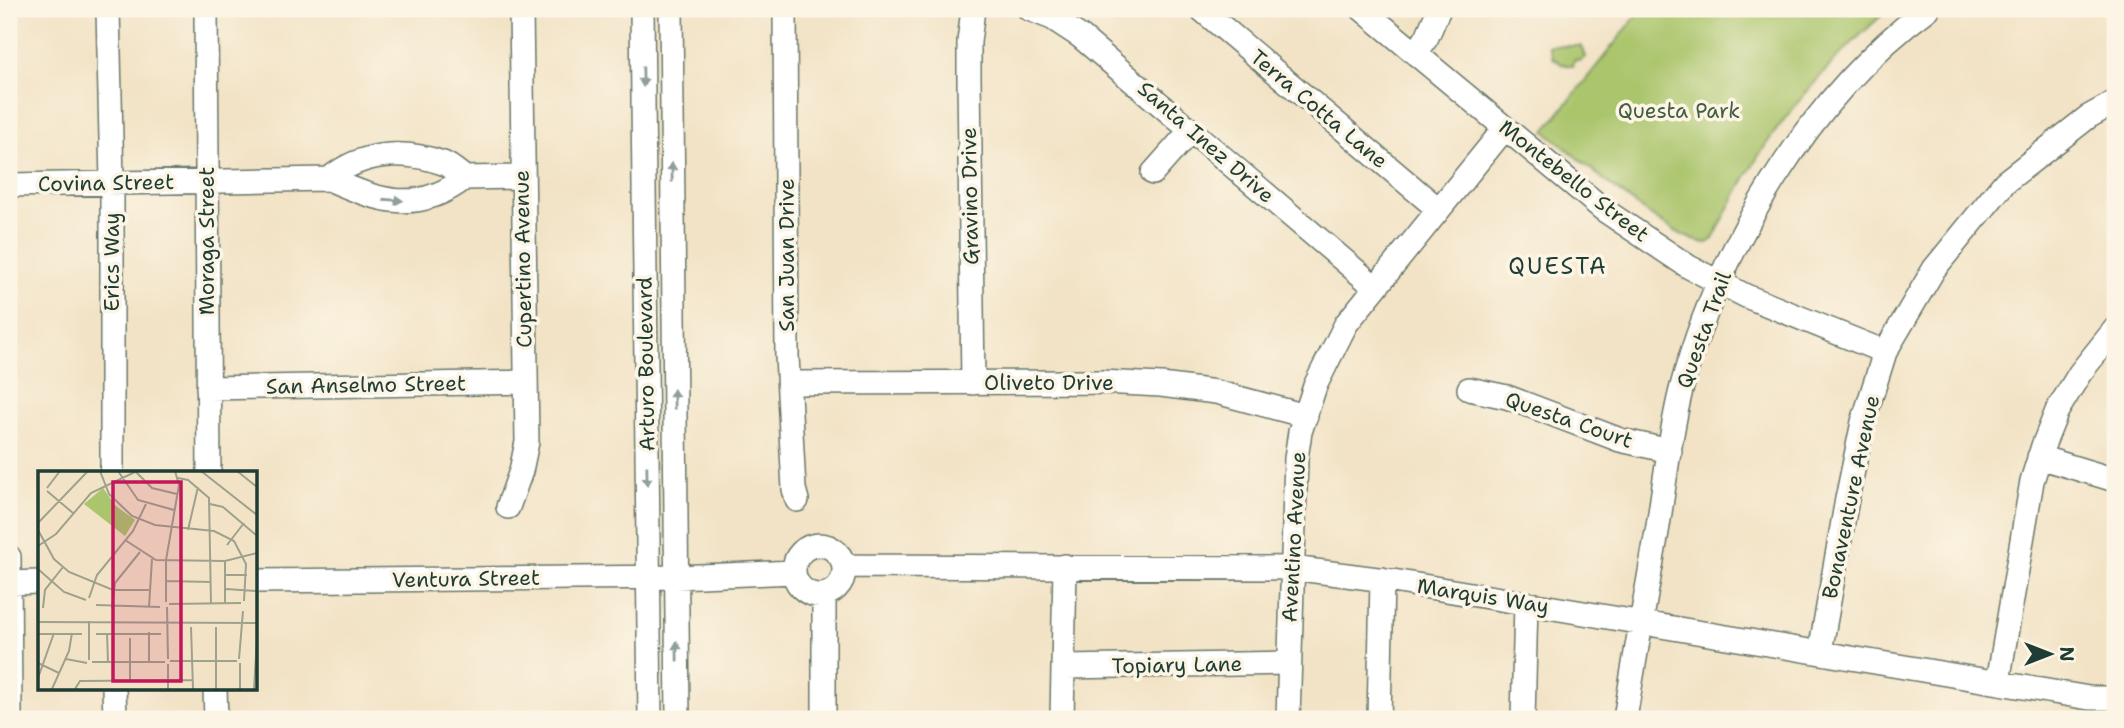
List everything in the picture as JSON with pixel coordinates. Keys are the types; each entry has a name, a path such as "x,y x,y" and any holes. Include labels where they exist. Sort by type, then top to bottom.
{"street":[{"name":"Erics Way","path":"108,9 112,471"},
{"name":"Moraga Street","path":"206,9 209,471"},
{"name":"Cupertino Avenue","path":"508,507 525,457 527,442 521,9"},
{"name":"Arturo Boulevard","path":"642,9 650,719"},
{"name":"Arturo Boulevard","path":"671,9 678,719"},
{"name":"San Juan Drive","path":"785,9 789,383 794,489 797,500"},
{"name":"Gravino Drive","path":"973,9 969,76 973,383"},
{"name":"Santa Inez Drive","path":"1029,9 1052,18 1081,37 1375,287"},
{"name":"Terra Cotta Lane","path":"1201,9 1438,209"},
{"name":"Montebello Street","path":"1362,9 1605,210 1689,267 1746,296 1885,352"},
{"path":"1416,54 1439,9"},
{"name":"Questa Trail","path":"1625,719 1681,390 1719,282 1759,202 1829,102 1905,26 1928,9"},
{"name":"Bonaventure Avenue","path":"1820,652 1863,422 1885,352 1934,269 2005,182 2088,117 2115,102"},
{"name":"Aventino Avenue","path":"1288,719 1297,458 1315,386 1346,324 1505,128"},
{"path":"1153,173 1191,130"},
{"name":"Covina Street","path":"329,179 344,166 380,155 400,155 445,163 465,178"},
{"name":"Covina Street","path":"9,185 329,179 369,196 388,201 412,201 438,195 465,178 523,177"},
{"path":"1998,682 2032,481 2039,457 2057,411 2080,373 2115,329"},
{"name":"San Anselmo Street","path":"208,388 525,382"},
{"name":"Oliveto Drive","path":"789,383 1161,385 1216,392 1306,416"},
{"name":"Questa Court","path":"1469,389 1507,397 1620,440 1670,451"},
{"path":"2039,457 2115,481"},
{"path":"817,544 833,548 841,556 845,566 840,585 824,595 807,593 794,572 798,556 806,548 817,544"},
{"path":"9,557 10,719"},
{"name":"Marquis Way","path":"845,566 1292,568 1382,579 2090,698 2115,698"},
{"path":"1062,719 1065,566"},
{"path":"676,577 794,572"},
{"name":"Ventura Street","path":"257,581 676,577"},
{"path":"1379,719 1382,579"},
{"path":"9,583 38,582"},
{"path":"824,595 824,719"},
{"path":"1523,719 1526,603"},
{"name":"Topiary Lane","path":"1065,667 1289,663"},
{"path":"114,690 115,719"},
{"path":"215,690 216,719"}],"green space":[{"name":"Questa Park","path":"1642,9 1889,9 1827,69 1785,119 1748,173 1713,239 1707,243 1691,239 1648,213 1545,131"},
{"path":"1549,46 1581,46 1585,57 1580,61 1574,60 1573,66 1562,64 1553,58"}],"district":[{"name":"QUESTA","path":"1558,266"}]}
